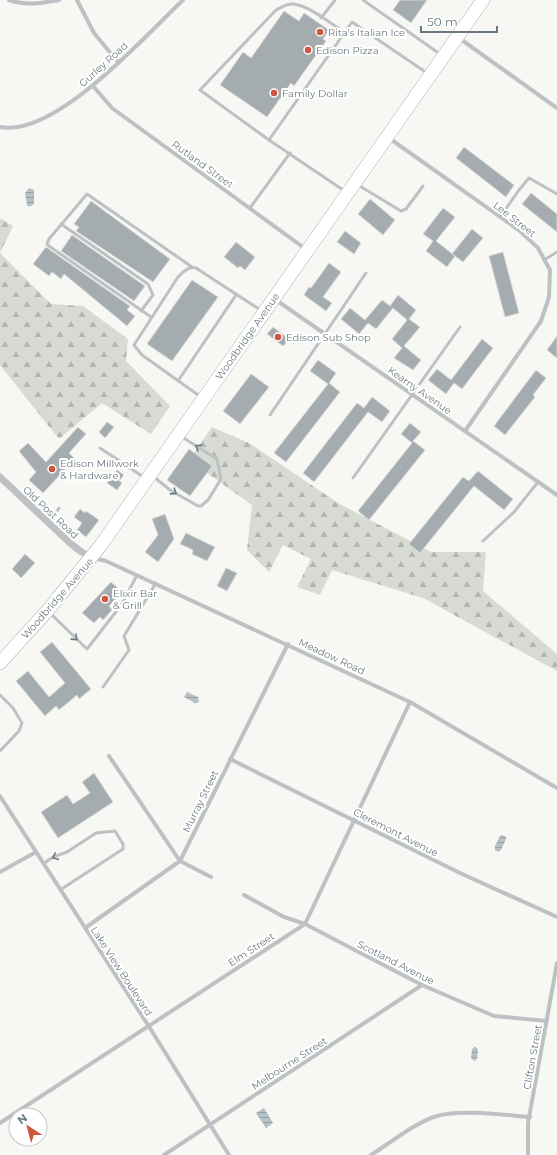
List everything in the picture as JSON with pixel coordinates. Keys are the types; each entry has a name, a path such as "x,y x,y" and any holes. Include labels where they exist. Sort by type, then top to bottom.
{"main road":[{"name":"Woodbridge Avenue","path":"0,663 92,558 483,0"}],"street":[{"path":"9,0 18,3 35,4 59,0"},
{"path":"77,0 94,33 118,62"},
{"name":"Gurley Road","path":"0,127 6,129 26,126 50,116 93,86 183,0"},
{"path":"457,36 557,108"},
{"name":"Rutland Street","path":"93,86 112,108 308,250"},
{"name":"Lee Street","path":"387,137 520,231 538,248 550,270 549,297 541,321 465,431"},
{"name":"Kearny Avenue","path":"274,299 557,495"},
{"name":"Old Post Road","path":"0,477 80,551 92,558"},
{"name":"Meadow Road","path":"92,558 106,560 410,702 557,788"},
{"name":"Murray Street","path":"85,928 180,861 288,644"},
{"path":"305,924 410,702"},
{"path":"109,756 180,861 211,877"},
{"name":"Cleremont Avenue","path":"230,759 460,872 557,917"},
{"name":"Lake View Boulevard","path":"0,796 148,1025 229,1155"},
{"path":"0,872 36,852"},
{"name":"Scotland Avenue","path":"244,895 284,917 305,924 422,985 494,1016 547,1021"},
{"name":"Elm Street","path":"0,1124 148,1025 305,924"},
{"name":"Clifton Street","path":"528,1155 530,1117 557,963"},
{"name":"Melbourne Street","path":"164,1155 422,985"},
{"path":"371,1155 406,1132 437,1116 458,1113 530,1117"}],"lane":[{"path":"299,6 300,0"},
{"path":"321,18 335,0"},
{"path":"363,0 443,56"},
{"path":"344,32 299,6 286,5 276,10 200,90 290,153 351,188 401,211 406,209 423,186"},
{"path":"270,140 352,22 430,75"},
{"path":"250,208 290,153"},
{"path":"500,217 529,178 557,194"},
{"path":"151,317 47,244 85,195 90,195 192,267 264,313"},
{"path":"61,224 148,284 154,295 141,311"},
{"path":"544,260 557,252"},
{"path":"192,267 178,277 134,345 142,355 204,399"},
{"path":"270,415 366,273"},
{"path":"178,381 236,295"},
{"path":"353,478 411,394 460,327"},
{"path":"100,448 170,490 198,506 201,506 208,500 221,479 217,459 179,435"},
{"path":"483,540 514,512 538,482"},
{"path":"49,523 59,508"},
{"path":"48,610 87,649 122,604 137,575"},
{"path":"104,687 129,650 124,636 156,583"},
{"path":"0,695 13,708 22,723 19,731 0,752"},
{"path":"43,864 67,852 96,833 115,831 123,844 122,849 60,890"}],"green space":[{"path":"0,218 13,226 0,253"},
{"path":"0,253 51,304 83,306 128,339 126,361 170,406 151,434 102,403 59,439 0,365"},
{"path":"212,427 249,443 338,503 431,552 486,552 483,591 557,654 557,671 423,598 332,570 320,595 297,587 311,559 283,545 269,572 247,550 252,505 189,460"}],"shaded area":[{"path":"29,188 34,190 34,204 29,207 27,205 25,193"},
{"path":"187,692 198,697 199,702 195,703 184,697"},
{"path":"502,835 506,837 506,839 501,850 498,852 495,850 495,846"},
{"path":"475,1047 478,1049 477,1059 474,1061 471,1058 472,1049"},
{"path":"264,1108 273,1123 266,1128 256,1113"}],"building":[{"path":"400,0 427,0 411,23 393,10"},
{"path":"284,11 299,21 304,13 329,30 323,39 326,41 294,86 291,83 267,117 220,85 243,52 251,58"},
{"path":"464,147 514,185 506,197 456,158"},
{"path":"531,193 557,214 557,232 522,204"},
{"path":"370,199 395,220 383,235 358,214"},
{"path":"91,201 170,259 153,282 76,231 79,227 74,224"},
{"path":"443,208 455,217 436,241 452,254 472,229 483,238 463,262 455,256 447,267 426,251 433,241 423,234"},
{"path":"345,231 361,243 354,254 337,242"},
{"path":"72,235 145,286 134,301 61,251"},
{"path":"236,242 255,257 245,270 240,266 238,268 224,257"},
{"path":"46,247 130,306 127,310 135,316 127,326 64,274 61,279 52,272 49,276 33,264"},
{"path":"503,252 519,313 505,317 489,256"},
{"path":"329,263 341,272 323,297 332,303 326,311 304,295 309,287 311,288"},
{"path":"192,280 218,297 172,361 147,344"},
{"path":"398,295 416,310 409,319 420,327 404,346 421,360 413,370 394,358 402,348 392,339 407,320 393,308 376,329 368,323 359,334 341,319 350,308 365,320 382,300 390,306"},
{"name":"Edison Sub Shop","path":"273,327 289,339 283,346 267,334"},
{"path":"557,336 557,358 547,350"},
{"path":"482,339 493,348 462,389 454,383 446,394 428,380 437,369 451,380"},
{"path":"318,360 336,373 329,383 340,392 286,462 274,453 328,384 310,371"},
{"path":"536,370 546,378 533,395 535,397 505,435 494,426"},
{"path":"251,374 269,387 240,424 223,411"},
{"path":"372,397 390,411 382,422 368,412 314,482 303,473 357,403 364,408"},
{"path":"107,422 114,427 105,438 99,432"},
{"path":"410,423 421,432 413,441 425,450 369,520 358,511 412,443 401,434"},
{"path":"78,427 86,434 69,453 75,459 43,493 29,480 36,472 19,451 28,443 46,462"},
{"path":"189,449 212,466 190,496 167,480"},
{"path":"117,470 124,475 119,481 122,483 117,490 107,483"},
{"path":"478,471 513,499 504,510 474,486 420,553 409,544 463,477 469,481"},
{"path":"80,509 85,513 86,511 99,520 86,537 77,530 82,523 74,517"},
{"path":"165,514 174,539 158,562 145,552 158,535 152,519"},
{"path":"186,533 215,547 207,561 192,554 193,550 180,544"},
{"path":"25,554 35,563 21,578 12,569"},
{"path":"226,568 237,573 227,591 217,586"},
{"name":"Elixir Bar & Grill","path":"111,582 122,592 109,606 112,610 103,620 100,617 94,623 82,613"},
{"path":"52,642 91,689 79,699 77,695 59,710 56,706 45,716 16,681 28,671 49,697 65,683 40,652"},
{"path":"94,773 113,802 58,838 41,812 67,795 73,804 90,793 82,782"}],"place":[{"name":"Rita's Italian Ice","path":"320,32"},
{"name":"Edison Pizza","path":"308,50"},
{"name":"Family Dollar","path":"274,93"},
{"name":"Edison Sub Shop","path":"278,337"},
{"name":"Edison Millwork & Hardware","path":"52,469"},
{"name":"Elixir Bar & Grill","path":"105,599"}]}
